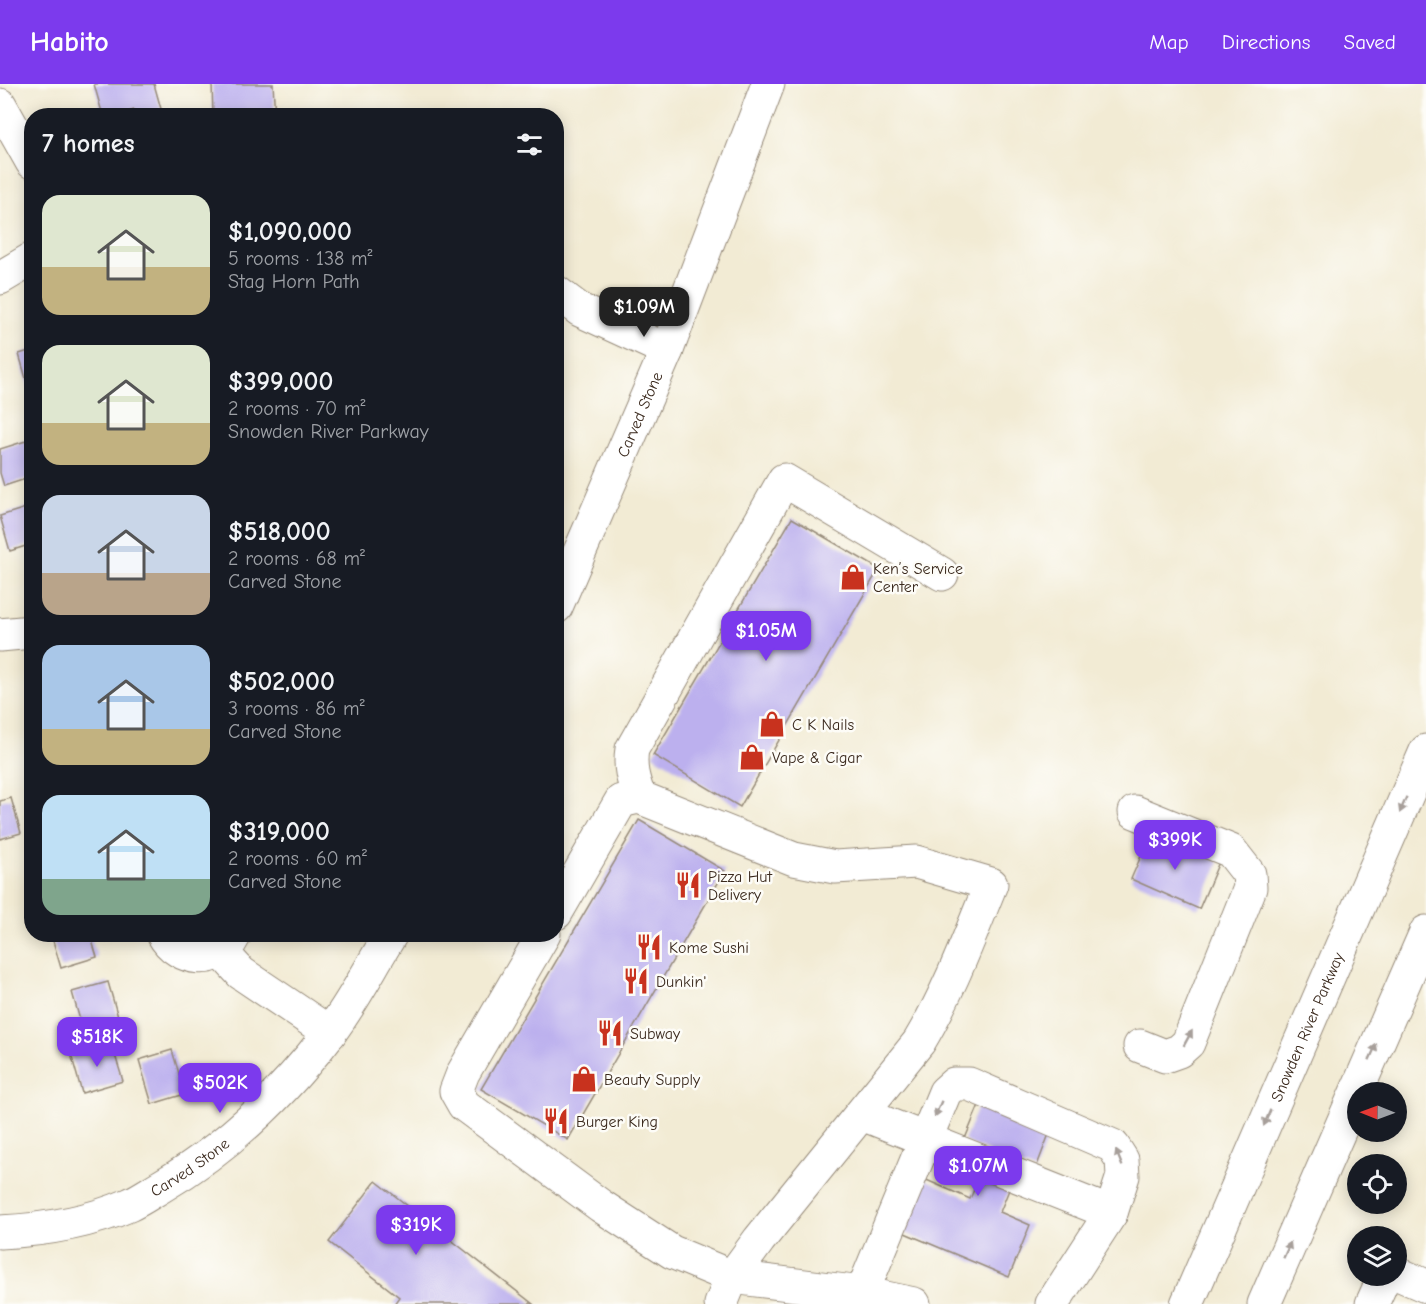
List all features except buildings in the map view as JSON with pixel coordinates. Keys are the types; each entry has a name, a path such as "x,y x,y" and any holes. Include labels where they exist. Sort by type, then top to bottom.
{"street":[{"name":"Carved Stone","path":"564,588 667,350 768,84"},
{"path":"0,105 24,148"},
{"path":"0,278 24,264"},
{"path":"564,298 580,310 667,350"},
{"path":"639,797 632,779 630,763 632,749 784,480 942,574"},
{"path":"0,635 24,633"},
{"name":"Snowden River Parkway","path":"1186,1304 1426,751"},
{"path":"564,899 621,801 639,797 794,859 835,867 916,862 991,884 956,969 932,1021 919,1042 759,1240 726,1291"},
{"path":"1135,812 1231,851 1249,874 1250,888 1188,1043 1165,1056 1140,1046"},
{"path":"1264,1304 1426,932"},
{"path":"169,942 173,948 188,956 203,958 228,943 250,979 330,1033"},
{"name":"Carved Stone","path":"0,1232 75,1222 129,1205 178,1177 229,1141 276,1098 330,1033 386,942"},
{"path":"539,942 463,1073 456,1091 464,1105 601,1206 672,1252 726,1291 862,1293 914,1304"},
{"path":"862,1293 945,1092 954,1084 969,1084 1113,1146 1122,1160 1123,1176 1111,1213 1052,1304"},
{"path":"862,1114 1111,1213"},
{"path":"1407,1278 1426,1286"},
{"path":"1372,1304 1380,1286"}],"place":[{"name":"Ken’s Service Center","path":"853,577"},
{"name":"C K Nails","path":"772,724"},
{"name":"Vape & Cigar","path":"752,757"},
{"name":"Pizza Hut Delivery","path":"688,885"},
{"name":"Kome Sushi","path":"649,947"},
{"name":"Dunkin'","path":"636,981"},
{"name":"Subway","path":"610,1033"},
{"name":"Beauty Supply","path":"584,1079"},
{"name":"Burger King","path":"556,1121"}]}
